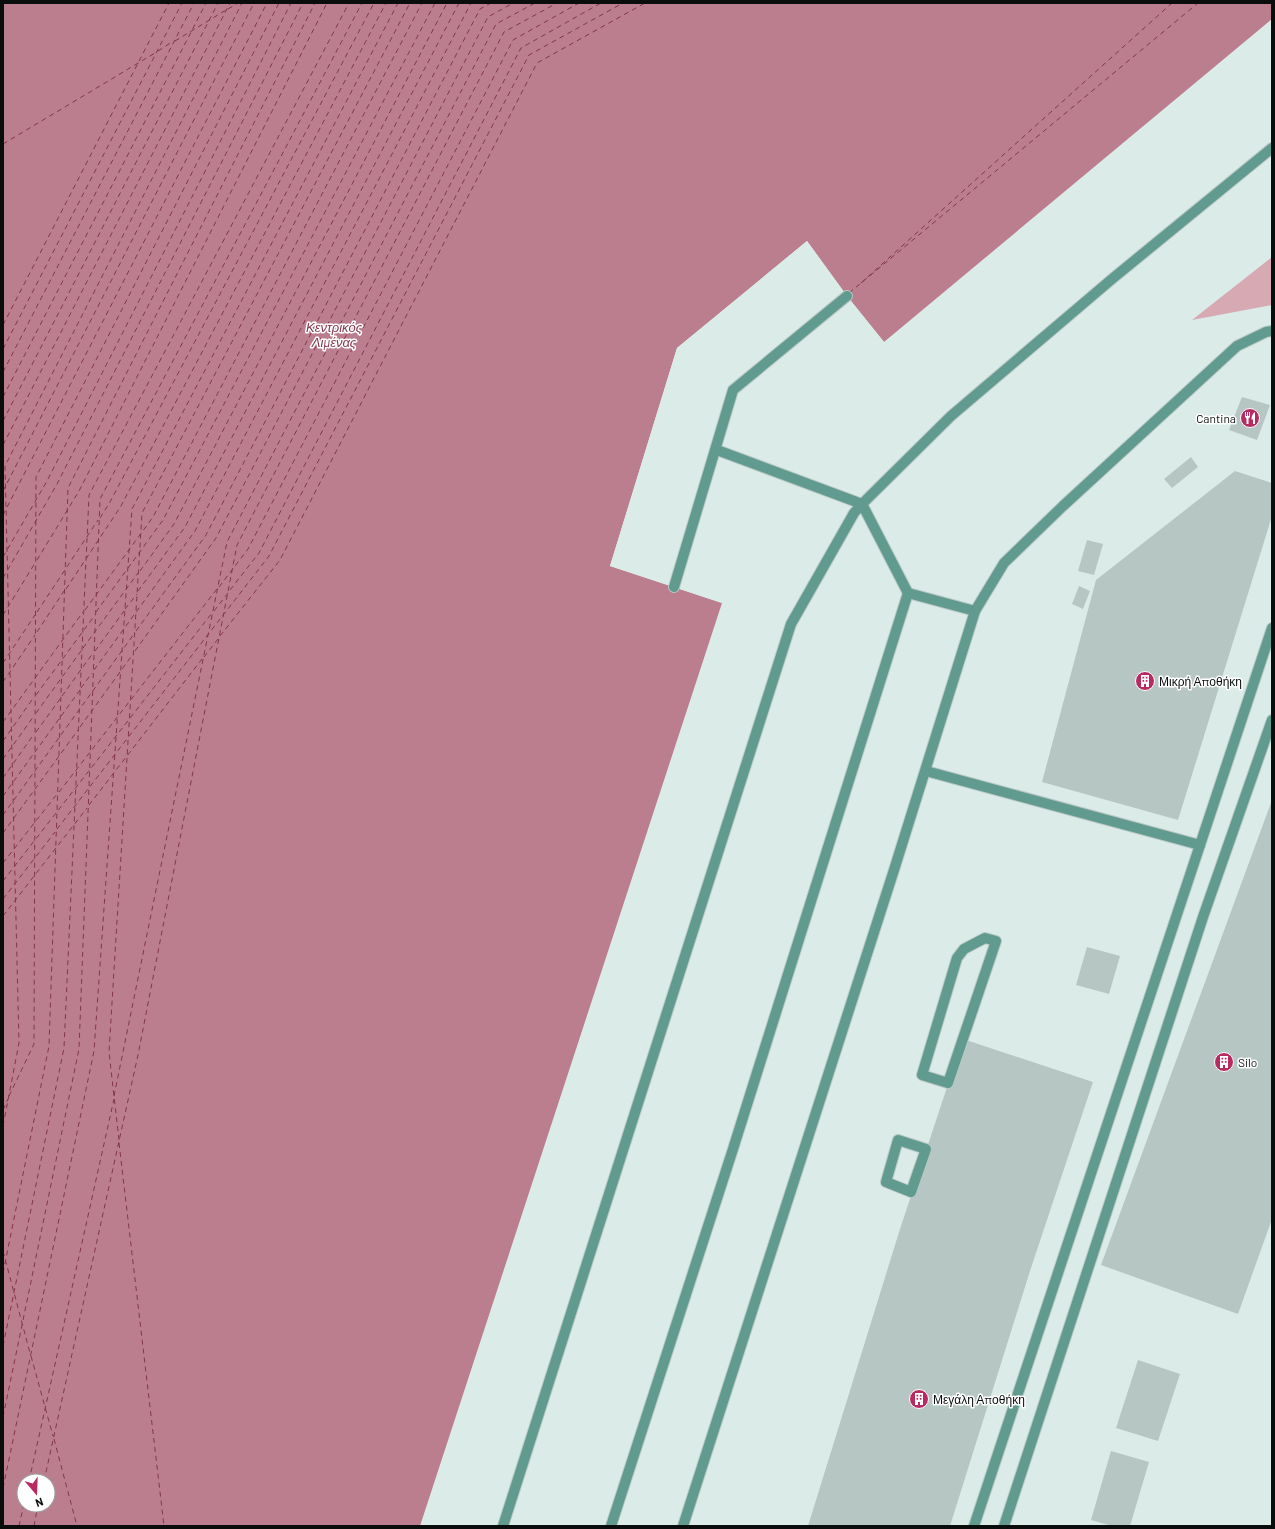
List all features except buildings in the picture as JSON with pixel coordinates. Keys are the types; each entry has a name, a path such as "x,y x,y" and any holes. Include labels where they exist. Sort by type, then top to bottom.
{"street":[{"path":"503,1526 791,624 854,513 862,504 951,416 1112,279 1272,148"},
{"path":"674,587 717,450 733,390 847,296"},
{"path":"683,1526 926,771 975,611 1004,563 1064,506 1236,346 1266,332 1272,331"},
{"path":"611,1526 733,1149 908,593 862,504 717,450"},
{"path":"908,593 975,611"},
{"path":"974,1526 1272,628"},
{"path":"1004,1526 1201,924 1272,720"},
{"path":"926,771 1200,845"},
{"path":"985,938 996,941 948,1083 922,1075 957,958 964,949 985,938"},
{"path":"898,1140 926,1149 912,1192 886,1182 898,1140"}],"shaded area":[{"path":"1272,257 1272,305 1192,320"}],"water":[{"name":"Κεντρικός Λιμένας","path":"3,3 1272,3 1272,19 884,342 847,296 807,241 677,348 610,566 722,603 420,1526 3,1526"}],"pier":[{"path":"807,241 847,296 884,342 883,343 845,297 806,244 679,349 612,565 723,601 722,603 610,566 677,348"}],"ferry route":[{"path":"3,325 169,3"},
{"path":"3,349 182,3"},
{"path":"3,372 194,3"},
{"path":"3,397 206,3"},
{"path":"3,421 218,3"},
{"path":"3,445 230,3"},
{"path":"228,9 238,3"},
{"path":"3,1126 19,1043 5,466 242,3"},
{"path":"3,491 254,3"},
{"path":"3,515 267,3"},
{"path":"9,1096 34,1044 36,477 279,3"},
{"path":"3,557 47,481 291,3"},
{"path":"3,578 57,484 303,3"},
{"path":"3,1273 49,1046 68,488 315,3"},
{"path":"37,560 79,491 327,3"},
{"path":"3,1346 64,1048 89,495 349,3"},
{"path":"3,1417 79,1049 100,499 362,3"},
{"path":"100,518 110,502 374,3"},
{"path":"66,589 121,506 386,3"},
{"path":"3,1488 94,1051 132,509 398,3"},
{"path":"119,1140 109,1052 142,513 410,3"},
{"path":"85,610 153,517 422,3"},
{"path":"96,612 163,520 435,3"},
{"path":"140,571 174,524 447,3"},
{"path":"138,591 185,527 459,3"},
{"path":"94,670 195,531 471,3"},
{"path":"136,631 206,535 480,9 491,3"},
{"path":"135,651 216,538 488,17 513,3"},
{"path":"114,1096 227,542 496,24 535,3"},
{"path":"46,1473 138,1055 237,545 504,32 557,3"},
{"path":"219,587 248,549 513,40 579,3"},
{"path":"230,590 259,553 521,48 601,3"},
{"path":"57,829 269,556 529,55 623,3"},
{"path":"220,636 280,560 537,63 645,3"},
{"path":"861,283 1172,3"},
{"path":"849,293 1198,3"},
{"path":"175,41 226,10"},
{"path":"158,51 172,42"},
{"path":"3,144 155,53"},
{"path":"37,612 98,520"},
{"path":"3,615 35,563"},
{"path":"83,648 138,573"},
{"path":"59,792 217,589"},
{"path":"37,632 64,591"},
{"path":"214,611 228,593"},
{"path":"125,609 137,594"},
{"path":"95,651 124,611"},
{"path":"3,722 83,612"},
{"path":"3,881 212,613"},
{"path":"3,663 35,615"},
{"path":"36,695 95,615"},
{"path":"3,815 134,634"},
{"path":"3,682 35,635"},
{"path":"204,657 218,639"},
{"path":"36,713 81,651"},
{"path":"62,696 93,653"},
{"path":"80,727 133,654"},
{"path":"89,805 202,659"},
{"path":"81,688 92,673"},
{"path":"3,796 80,690"},
{"path":"3,741 34,697"},
{"path":"36,732 60,699"},
{"path":"3,759 34,716"},
{"path":"3,833 78,730"},
{"path":"3,778 34,734"},
{"path":"3,863 57,794"},
{"path":"3,916 87,808"},
{"path":"3,899 55,832"},
{"path":"3,965 3,1048"},
{"path":"3,1110 8,1099"},
{"path":"31,1473 114,1099"},
{"path":"119,1143 164,1526"},
{"path":"3,1251 30,1353"},
{"path":"31,1356 53,1436"},
{"path":"54,1439 77,1526"},
{"path":"19,1526 22,1513"},
{"path":"34,1526 36,1513"}],"place":[{"name":"Cantina","path":"1250,418"},
{"name":"Μικρή Αποθήκη","path":"1145,681"},
{"name":"Silo","path":"1224,1062"},
{"name":"Μεγάλη Αποθήκη","path":"919,1399"}]}
